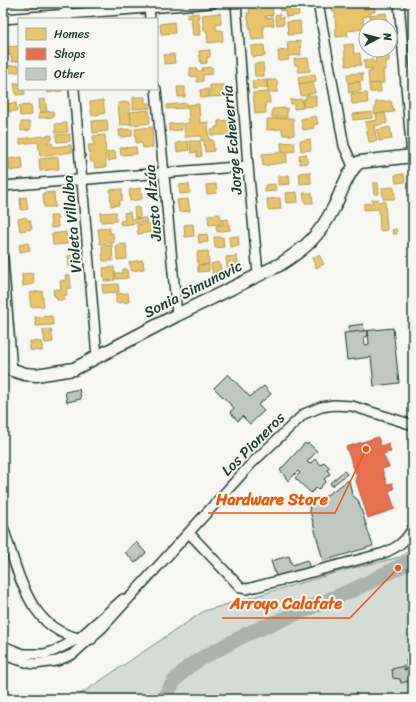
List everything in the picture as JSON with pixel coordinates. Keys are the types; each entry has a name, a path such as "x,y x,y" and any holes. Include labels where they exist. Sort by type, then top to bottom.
{"street":[{"path":"66,3 67,16"},
{"path":"24,18 67,16 149,5 213,3"},
{"name":"Jorge Echeverría","path":"236,3 248,166 258,274"},
{"path":"318,3 344,146 353,166 360,162 413,156 399,3"},
{"path":"149,5 150,18"},
{"path":"3,19 18,18"},
{"name":"Violeta Villalba","path":"74,90 83,180 97,358"},
{"name":"Justo Alzúa","path":"156,90 177,315"},
{"path":"3,186 248,166"},
{"name":"Sonia Simunovic","path":"7,368 36,375 74,369 293,256 314,239 334,208 353,166"},
{"path":"3,259 7,368"},
{"name":"Los Pioneros","path":"3,655 29,664 50,663 73,654 92,639 251,464 298,419 314,409 334,405 352,406 413,425"},
{"path":"3,527 27,593 38,615 54,630 64,635 78,639 92,639"},
{"path":"189,533 241,588 247,589 384,553 399,546 407,540 413,528"},
{"name":"Los Pioneros","path":"3,646 23,654 44,654 54,651 78,639 120,601 130,596"}],"shaded area":[{"path":"413,548 413,699 73,699 204,611 345,570 400,557"}],"building: Homes":[{"path":"3,3 15,3 15,6 3,7"},
{"path":"25,3 33,3 34,8 26,8"},
{"path":"33,3 49,3 50,6 34,8"},
{"path":"297,3 299,15 286,17 285,10 280,11 279,4"},
{"path":"374,3 375,12 369,13 369,16 358,18 358,30 347,31 348,36 336,37 335,11 333,12 332,5"},
{"path":"272,6 273,15 266,16 266,18 273,17 274,25 263,26 264,39 252,40 247,13 250,13 249,8"},
{"path":"198,13 200,35 193,35 191,17 187,18 187,14"},
{"path":"220,13 221,24 216,25 216,30 222,30 223,41 208,43 207,31 204,31 202,15"},
{"path":"386,13 386,18 370,18 370,15"},
{"path":"280,14 280,18 283,17 284,24 277,25 275,15"},
{"path":"300,21 301,34 288,35 287,22"},
{"path":"174,22 175,33 161,34 160,24"},
{"path":"300,41 301,55 288,56 289,60 279,61 278,51 288,50 287,42"},
{"path":"353,44 354,54 358,53 361,65 346,66 344,45"},
{"path":"264,45 265,56 252,57 251,46"},
{"path":"18,46 18,61 12,62 11,55 3,56 3,47"},
{"path":"210,50 210,57 207,57 207,63 201,64 199,51"},
{"path":"174,54 175,63 164,64 164,55"},
{"path":"308,58 310,71 298,72 298,65 295,65 294,59"},
{"path":"376,58 389,58 389,61 386,61 386,70 383,70 384,83 369,84 368,71 372,71 372,68 365,69 364,60 372,59 372,62 376,62"},
{"path":"263,63 264,76 255,76 254,64"},
{"path":"18,65 18,72 5,73 4,66"},
{"path":"212,67 212,74 203,75 203,81 197,82 197,76 190,77 190,68 196,68 197,71 203,71 202,68"},
{"path":"362,73 363,81 348,83 347,74"},
{"path":"315,74 316,81 299,84 298,77"},
{"path":"267,80 277,80 278,92 269,92 270,103 265,103 266,113 255,114 253,93 268,92"},
{"path":"267,80 267,88 253,89 252,81"},
{"path":"313,82 315,93 301,96 299,84"},
{"path":"360,82 361,91 349,93 348,83"},
{"path":"14,83 18,83 18,90 24,90 25,94 16,95"},
{"path":"380,83 381,92 370,92 369,84"},
{"path":"210,85 225,85 226,96 210,97"},
{"path":"177,87 185,87 185,97 178,97"},
{"path":"208,89 209,97 201,98 200,90"},
{"path":"47,90 52,90 53,92 47,93"},
{"path":"52,90 62,90 62,91 53,92"},
{"path":"367,93 368,103 352,104 351,94"},
{"path":"306,96 316,96 316,106 303,107 303,99 306,99"},
{"path":"133,97 145,97 145,103 150,103 150,108 133,109"},
{"path":"45,99 47,112 40,112 39,100"},
{"path":"302,99 303,108 294,109 294,104 291,104 290,100"},
{"path":"103,100 105,113 92,116 90,102"},
{"path":"391,101 394,112 374,114 376,102"},
{"path":"129,102 131,124 120,125 118,103"},
{"path":"16,103 17,111 6,112 5,104"},
{"path":"187,103 187,108 167,109 167,105"},
{"path":"199,104 200,123 208,122 209,140 213,140 214,151 205,152 204,140 201,141 201,136 185,137 184,124 189,123 188,105"},
{"path":"31,105 32,115 20,116 19,106"},
{"path":"287,108 287,117 272,117 272,109"},
{"path":"149,110 150,123 131,125 130,112"},
{"path":"53,111 54,117 39,118 39,113"},
{"path":"372,112 372,118 353,120 353,114"},
{"path":"385,113 387,123 374,126 377,141 369,142 365,122 377,120 376,114"},
{"path":"316,116 318,124 313,125 314,128 303,130 301,119"},
{"path":"293,118 294,135 283,135 282,129 267,130 267,119"},
{"path":"107,120 108,131 93,133 92,121"},
{"path":"230,120 231,135 211,135 211,130 215,130 215,127 218,127 218,121"},
{"path":"21,122 30,122 30,130 21,131"},
{"path":"67,123 68,132 56,133 55,124"},
{"path":"182,123 182,130 169,131 169,124"},
{"path":"152,127 153,147 143,148 142,143 136,143 135,129"},
{"path":"390,127 392,139 379,141 377,130"},
{"path":"132,129 132,136 120,137 119,130"},
{"path":"70,134 70,141 57,142 56,135"},
{"path":"52,135 52,140 47,141 47,143 52,143 53,147 71,145 72,152 40,156 38,142 20,144 20,139"},
{"path":"105,135 106,167 95,168 94,162 91,162 88,145 94,145 93,136"},
{"path":"310,139 311,150 301,151 300,141"},
{"path":"188,141 189,150 177,152 176,143"},
{"path":"190,141 200,141 202,156 197,157 197,152 191,153"},
{"path":"294,142 295,151 282,153 281,143"},
{"path":"136,147 137,154 121,155 120,148"},
{"path":"115,151 116,159 108,161 107,152"},
{"path":"286,152 287,162 263,166 262,154"},
{"path":"306,154 308,163 300,164 299,155"},
{"path":"22,157 23,169 10,171 8,159"},
{"path":"58,157 59,169 40,171 39,159"},
{"path":"310,172 311,183 300,184 299,173"},
{"path":"404,174 405,182 396,183 395,175"},
{"path":"289,175 290,184 278,185 278,176"},
{"path":"373,183 378,183 379,194 374,194"},
{"path":"189,184 190,193 180,194 179,185"},
{"path":"216,184 217,193 207,194 206,185"},
{"path":"275,184 276,191 265,192 265,185"},
{"path":"394,187 395,199 383,199 382,188"},
{"path":"141,188 142,199 130,201 129,190"},
{"path":"122,189 122,200 119,201 119,205 111,206 110,190"},
{"path":"54,192 55,207 44,207 43,193"},
{"path":"297,192 298,202 286,203 285,193"},
{"path":"303,193 312,193 313,203 305,203"},
{"path":"26,197 28,209 21,210 20,198"},
{"path":"280,198 281,209 268,210 267,199"},
{"path":"188,199 190,211 179,212 177,200"},
{"path":"378,199 379,202 385,201 387,230 380,231 379,209 364,210 364,204 372,203 372,200"},
{"path":"139,207 140,217 135,218 134,208"},
{"path":"116,212 116,221 101,222 100,213"},
{"path":"130,212 131,219 146,218 147,222 121,225 120,221 125,220 124,213"},
{"path":"220,214 221,224 209,225 208,215"},
{"path":"50,216 57,216 58,227 51,228"},
{"path":"26,217 27,220 30,220 32,229 20,231 18,219"},
{"path":"228,219 230,230 217,232 216,226 223,225 222,220"},
{"path":"160,222 161,231 138,234 137,225"},
{"path":"193,224 194,236 185,237 184,225"},
{"path":"110,228 110,234 113,233 114,243 100,244 98,229"},
{"path":"396,229 397,234 393,234 392,230"},
{"path":"66,232 67,244 53,245 52,234"},
{"path":"207,234 208,242 199,243 198,235"},
{"path":"238,236 239,246 230,247 229,237"},
{"path":"214,237 223,237 224,247 215,248"},
{"path":"28,243 30,250 20,252 19,245"},
{"path":"126,244 127,259 117,260 116,245"},
{"path":"112,245 113,261 103,261 102,246"},
{"path":"208,251 209,264 198,265 197,252"},
{"path":"74,255 75,266 69,267 68,256"},
{"path":"319,255 324,264 316,268 312,258"},
{"path":"237,256 238,266 227,268 226,257"},
{"path":"143,260 144,269 132,271 129,262"},
{"path":"219,262 221,270 217,271 217,274 213,275 211,264"},
{"path":"198,265 209,265 209,271 198,272"},
{"path":"114,267 115,280 104,281 103,268"},
{"path":"123,269 127,269 128,278 116,279 115,273 123,273"},
{"path":"33,273 34,284 23,286 22,274"},
{"path":"65,275 70,275 71,288 66,289 67,295 64,295 65,300 57,300 56,296 54,296 53,290 61,289 60,281 66,280"},
{"path":"118,284 119,292 103,293 102,285"},
{"path":"42,291 44,306 31,307 29,293"},
{"path":"128,293 129,302 116,303 116,294"},
{"path":"52,316 53,325 36,326 35,317"},
{"path":"51,329 53,342 45,343 43,330"},
{"path":"30,341 42,342 42,351 30,350"}],"building: Shops":[{"path":"378,437 381,446 388,443 391,452 383,454 389,467 382,469 387,484 392,483 394,489 389,491 395,509 368,518 355,478 357,477 346,447"}],"building: Other":[{"path":"363,324 364,331 349,333 349,326"},
{"path":"393,328 399,383 374,386 371,357 347,360 344,333","holes":["368,331 369,344 365,345 364,337 368,336"]},
{"path":"228,374 250,397 264,386 271,394 258,405 264,411 250,424 242,416 238,421 230,412 234,408 214,388"},
{"path":"79,389 81,399 67,402 65,392"},
{"path":"305,443 307,445 308,443 317,451 307,462 310,464 315,459 321,465 324,462 330,468 327,470 330,474 324,479 326,481 318,490 316,488 311,493 295,478 300,473 298,471 288,481 280,470"},
{"path":"344,471 347,474 332,486 330,483"},
{"path":"349,480 352,495 358,500 373,546 323,561 309,507"},
{"path":"136,542 146,553 135,563 125,552"},
{"path":"289,556 292,565 307,560 310,569 277,579 271,561"},
{"path":"413,659 413,680 401,683 400,679 393,678 392,669 404,666 404,670 407,669 406,660"},
{"path":"356,693 360,699 345,699"}],"waterway":[{"path":"163,699 175,680 188,667 202,658 247,634 355,589 413,560"}],"place":[{"name":"Hardware Store","path":"366,449"},
{"name":"Arroyo Calafate","path":"398,568"}]}
